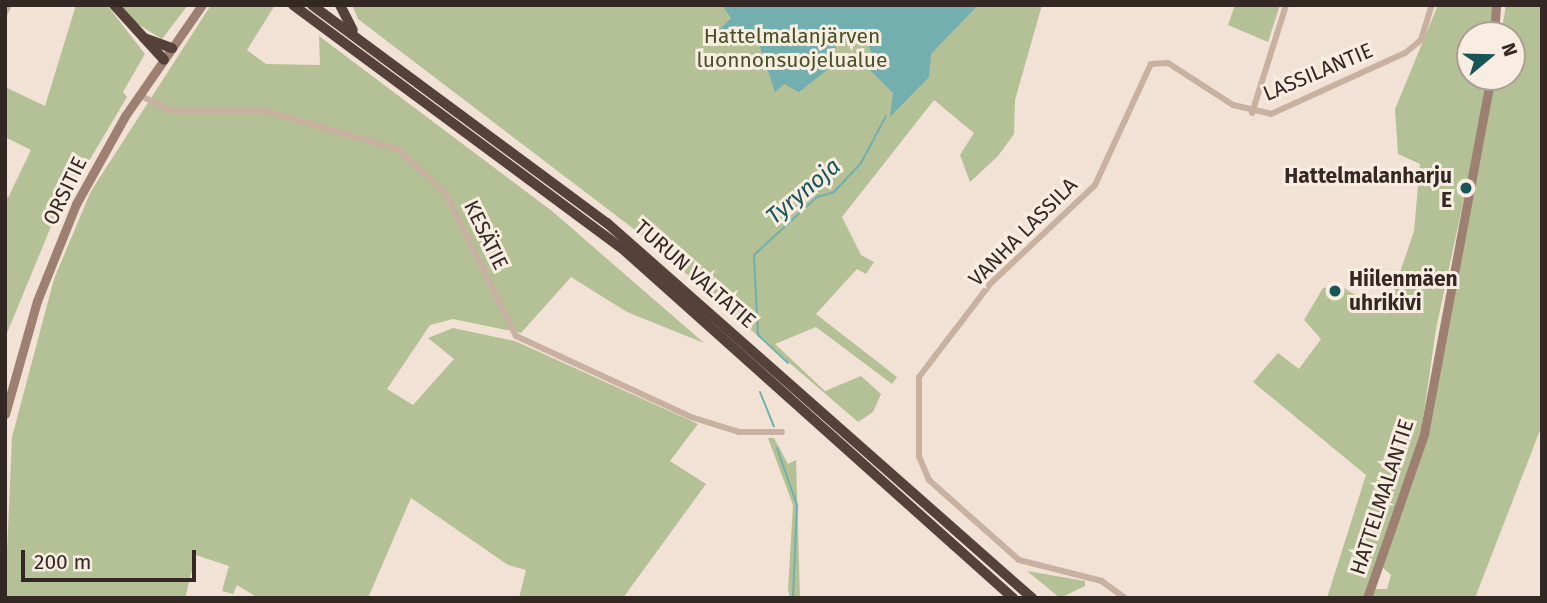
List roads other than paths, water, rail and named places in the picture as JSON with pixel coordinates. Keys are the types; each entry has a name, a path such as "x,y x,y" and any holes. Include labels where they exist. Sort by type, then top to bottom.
{"highway":[{"path":"114,5 164,60"},
{"name":"TURUN VALTATIE","path":"293,5 625,251 1013,598"},
{"name":"TURUN VALTATIE","path":"312,5 607,223 1032,598"},
{"path":"340,5 346,23 373,48"},
{"path":"144,38 172,48"}],"street":[{"path":"5,13 9,5"},
{"name":"ORSITIE","path":"6,410 54,254 91,175 139,95 202,5"},
{"path":"1252,113 1286,5"},
{"name":"LASSILANTIE","path":"1158,61 1252,113 1284,111 1405,53 1420,40 1432,5"},
{"name":"VANHA LASSILA","path":"1125,598 1102,581 1019,560 929,480 919,456 915,392 919,377 989,284 1095,185 1146,72 1158,61"},
{"name":"HATTELMALANTIE","path":"1367,598 1424,434 1488,91"},
{"name":"KESÄTIE","path":"139,95 172,111 265,111 398,149 446,194 516,336 691,417 739,432 782,432"}],"water":[{"path":"722,5 978,5 931,54 929,77 890,117 893,93 869,69 874,58 865,39 838,41 827,70 799,92 784,84 775,92 757,38 743,28 731,47 717,32 731,18"}],"waterway":[{"name":"Tyrynoja","path":"788,363 758,335 754,255 817,197 834,192 861,163 886,116"},
{"path":"760,392 774,426"},
{"name":"Tyrynoja","path":"777,448 797,505 793,598"}],"place":[{"name":"Hattelmalanharju E","path":"1466,188"},
{"name":"Hiilenmäen uhrikivi","path":"1335,291"}],"park label":[{"name":"Hattelmalanjärven luonnonsuojelualue","path":"792,48"}]}
